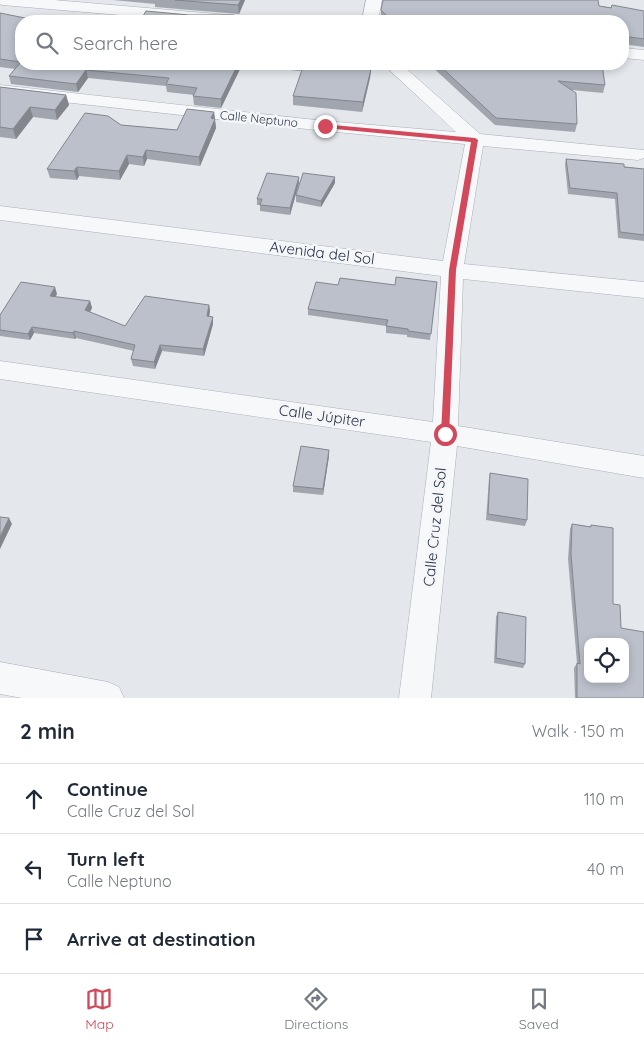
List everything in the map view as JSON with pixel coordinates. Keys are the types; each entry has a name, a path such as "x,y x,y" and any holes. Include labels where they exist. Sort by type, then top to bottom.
{"street":[{"path":"2,0 172,15"},
{"path":"371,15 374,0"},
{"path":"629,54 644,55"},
{"path":"398,70 475,140"},
{"name":"Calle Neptuno","path":"0,90 315,125 638,154"},
{"name":"Calle Cruz del Sol","path":"416,698 445,434 452,270 475,140"},
{"name":"Avenida del Sol","path":"0,213 452,270 644,290"},
{"name":"Calle Júpiter","path":"0,370 445,434 644,467"},
{"path":"0,678 108,698"}],"building":[{"path":"175,0 241,0 238,5"},
{"path":"383,0 598,0 599,6 611,8 612,5 644,11 644,39 629,37 629,15 386,15 381,10"},
{"path":"146,11 189,15 144,15"},
{"path":"0,13 15,16 15,61 0,59"},
{"path":"15,69 86,70 76,84 9,76"},
{"path":"86,70 235,70 221,99 193,96 197,88 166,84 169,78"},
{"path":"302,70 371,70 363,102 293,96"},
{"path":"444,70 603,70 605,85 558,81 576,93 577,124 496,118"},
{"path":"0,87 66,95 55,110 30,107 13,129 0,127"},
{"path":"187,109 214,112 211,118 215,119 199,157 146,150 143,157 127,155 119,171 77,167 74,171 47,169 85,113 108,116 121,125 177,130"},
{"path":"566,159 624,164 624,167 644,169 644,235 620,232 617,193 570,188"},
{"path":"267,173 299,177 290,208 260,205 262,199 257,199"},
{"path":"303,173 335,177 321,201 296,195"},
{"path":"396,277 437,282 431,334 386,326 388,320 308,309 316,282 338,285 340,278 395,285"},
{"path":"21,282 55,287 50,296 90,301 85,310 125,326 145,296 209,305 207,316 213,317 203,349 160,345 154,362 131,359 135,345 74,331 73,333 32,327 28,334 0,330 0,315"},
{"path":"301,446 329,450 323,489 293,486"},
{"path":"490,473 528,479 527,520 488,514"},
{"path":"0,517 9,518 0,537"},
{"path":"572,524 613,528 613,604 620,605 621,628 644,632 644,698 577,698 577,663 580,664 571,554"},
{"path":"498,612 526,617 525,664 496,658"}],"route":[{"path":"325,126 475,140 452,270 445,434"}]}
